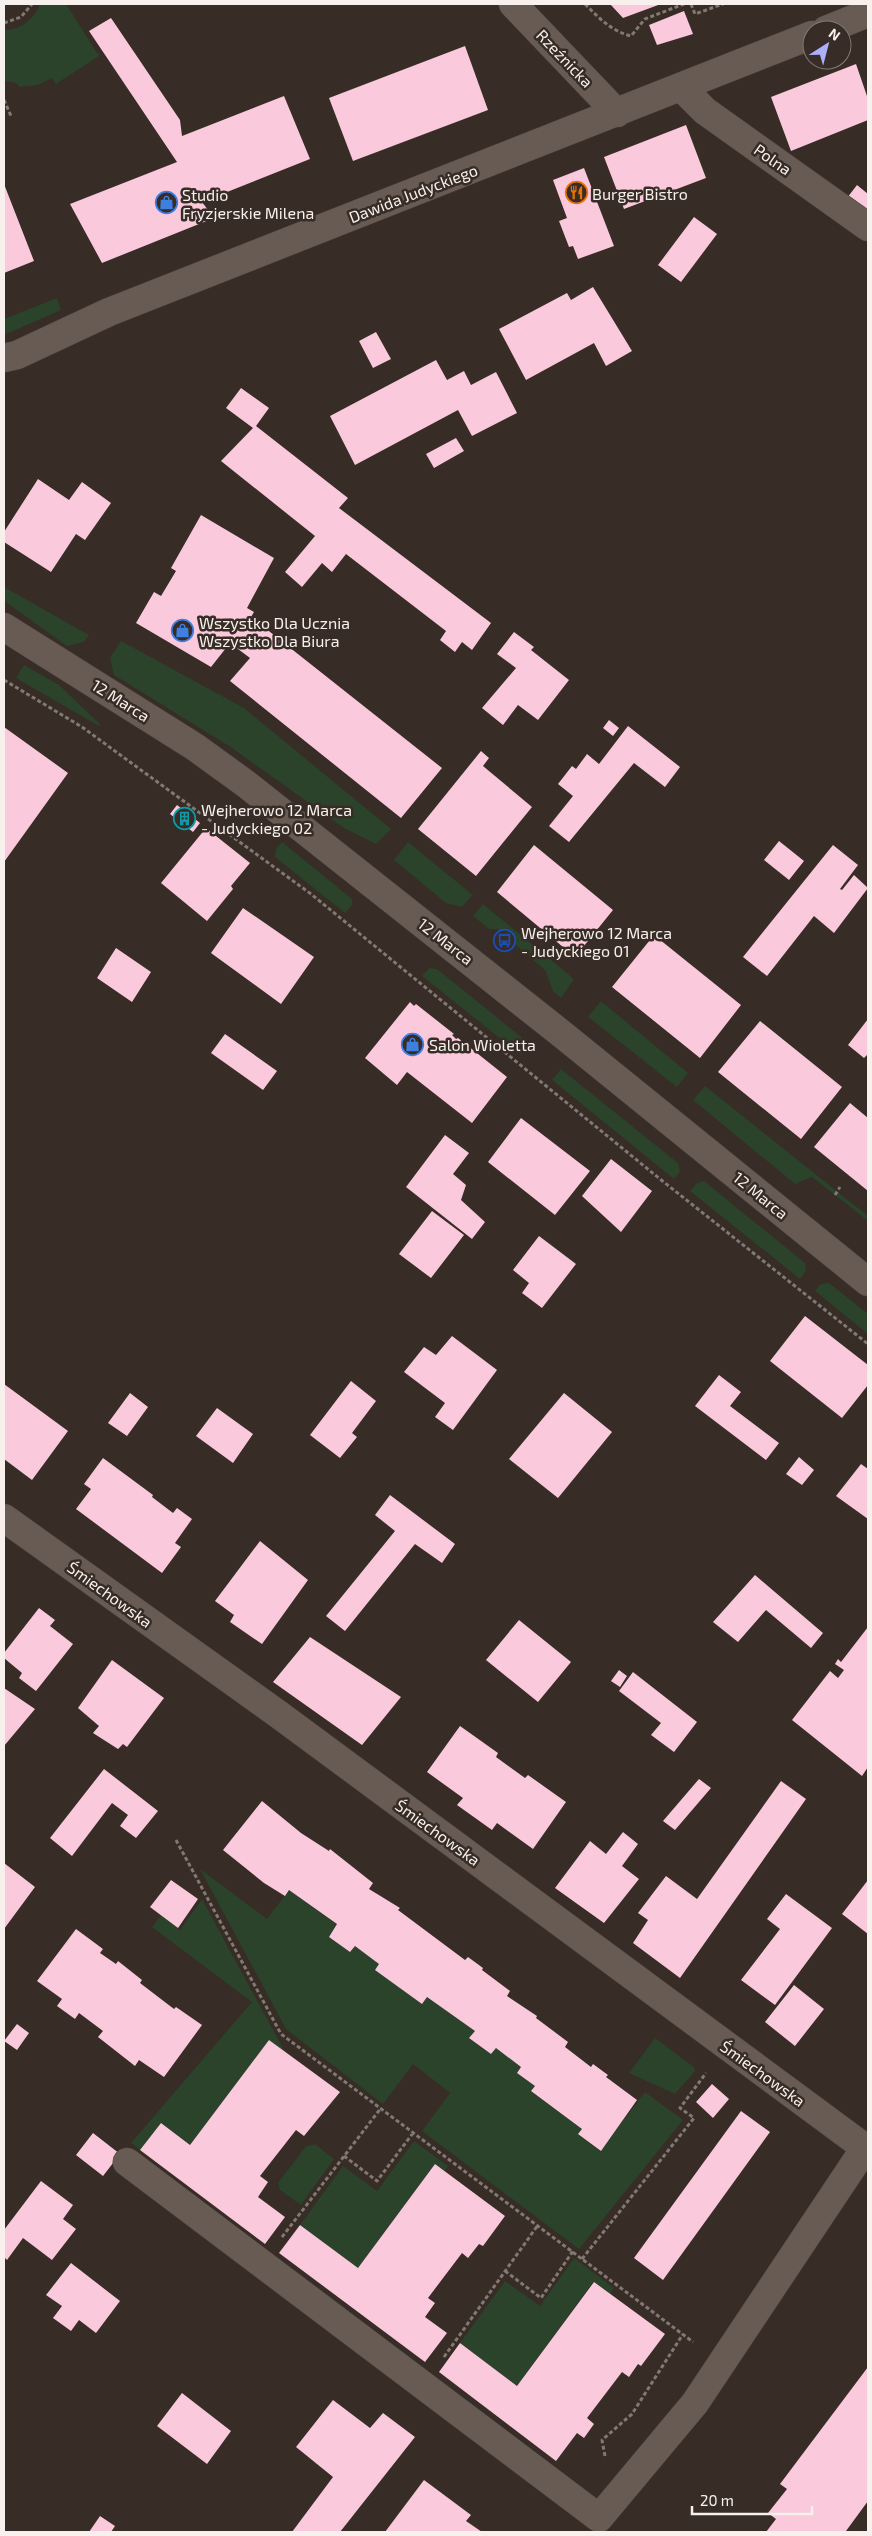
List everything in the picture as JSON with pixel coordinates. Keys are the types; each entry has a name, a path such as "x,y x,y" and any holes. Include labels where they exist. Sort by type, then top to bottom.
{"street":[{"name":"Rzeźnicka","path":"513,4 618,113"},
{"path":"851,20 868,13"},
{"name":"Dawida Judyckiego","path":"8,362 109,312 802,40"},
{"name":"Polna","path":"681,87 705,111 868,227"},
{"name":"12 Marca","path":"4,627 195,747 246,784 571,1041 868,1282"},
{"name":"Śmiechowska","path":"4,1518 278,1714 867,2149"},
{"path":"127,2162 601,2525 695,2403 867,2149"}],"path":[{"path":"4,23 12,22 20,17 32,4"},
{"path":"585,4 606,25 621,34 631,36 645,19 684,4"},
{"path":"691,4 694,14 723,4"},
{"path":"4,100 11,116"},
{"path":"4,680 82,727 311,894 660,1179 868,1344"},
{"path":"835,1195 840,1187"},
{"path":"176,1840 281,2034 722,2363"},
{"path":"582,2259 694,2118 680,2108 708,2071"},
{"path":"288,2229 381,2108"},
{"path":"344,2156 377,2180 414,2133"},
{"path":"442,2359 538,2226"},
{"path":"505,2271 541,2298 574,2251"},
{"path":"602,2440 632,2414 683,2334"}],"green space":[{"path":"40,4 66,4 99,56 56,84 52,78 38,85 19,87 16,83 4,81 4,30 16,28 26,23"},
{"path":"57,298 61,310 4,335 4,319"},
{"path":"4,587 89,635 84,642 67,646 7,603 4,600"},
{"path":"121,641 244,708 391,829 376,844 344,828 229,746 114,675 110,658"},
{"path":"24,665 59,685 100,724 99,726 16,678"},
{"path":"282,842 352,899 352,905 345,913 275,857 276,849"},
{"path":"408,842 473,895 462,907 446,903 394,860"},
{"path":"483,904 574,979 561,998 553,991 545,970 497,929 489,929 473,916"},
{"path":"429,968 437,969 525,1040 527,1047 521,1055 422,976"},
{"path":"601,1001 688,1073 677,1087 588,1017"},
{"path":"561,1069 678,1163 680,1171 674,1179 552,1080"},
{"path":"705,1086 868,1216 868,1221 812,1177 795,1184 693,1100"},
{"path":"704,1181 805,1263 806,1271 800,1279 690,1191 697,1183"},
{"path":"829,1283 868,1314 868,1334 815,1291 821,1284"},
{"path":"200,1869 267,1919 289,1890 337,1924 329,1937 350,1952 355,1946 475,2031 469,2038 491,2054 496,2048 521,2067 517,2073 535,2086 531,2091 582,2129 579,2134 600,2151 645,2092 683,2120 579,2249 422,2131 450,2093 413,2064 383,2104 286,2029"},
{"path":"202,1899 285,2052 269,2040 190,2145 161,2123 140,2150 131,2143 252,2002 152,1927 161,1915 180,1930"},
{"path":"655,2038 694,2067 695,2071 675,2094 629,2073"},
{"path":"414,2141 448,2166 445,2171 435,2164 358,2268 300,2225 343,2166 377,2191"},
{"path":"315,2144 334,2159 301,2205 280,2190 278,2183 306,2146"},
{"path":"574,2258 614,2288 610,2294 593,2282 517,2386 460,2343 505,2281 540,2306"}],"building":[{"path":"610,4 661,4 623,18"},
{"path":"684,11 693,34 657,45 649,25"},
{"path":"111,18 180,120 182,136 284,96 310,159 202,202 214,218 102,263 70,204 177,162 89,31"},
{"path":"465,46 488,110 353,161 329,98"},
{"path":"856,64 868,99 868,120 791,151 771,97 841,70 852,70 852,66"},
{"path":"686,125 706,178 624,209 604,157"},
{"path":"584,168 614,246 578,259 573,246 569,247 559,221 567,218 553,180"},
{"path":"4,184 34,261 4,273"},
{"path":"857,185 868,194 868,211 847,198"},
{"path":"694,217 717,234 681,282 658,265"},
{"path":"593,287 632,351 606,366 594,343 526,380 499,329 567,293 571,300"},
{"path":"376,332 391,359 373,368 359,341"},
{"path":"436,360 447,380 464,371 471,385 496,372 517,413 472,436 458,410 355,465 330,416"},
{"path":"241,388 269,408 256,426 348,498 339,508 491,623 472,650 462,642 455,652 440,640 446,631 346,554 332,572 322,563 302,587 285,572 315,536 221,461 253,428 226,408"},
{"path":"456,438 464,451 434,468 426,454"},
{"path":"38,479 69,500 82,482 111,503 85,540 76,534 51,572 4,542 4,532"},
{"path":"201,515 274,558 247,608 254,612 251,617 442,768 401,818 230,681 250,658 230,643 211,667 136,623 154,592 161,596 176,571 171,568"},
{"path":"514,632 534,647 531,650 569,680 538,720 518,705 503,725 482,708 516,668 497,654"},
{"path":"609,720 619,728 613,736 603,728"},
{"path":"628,726 680,767 665,787 634,763 569,842 549,826 573,796 558,784 572,766 576,769 587,754 599,764"},
{"path":"4,727 68,773 4,862"},
{"path":"481,751 489,758 483,766 532,807 476,876 418,829"},
{"name":"Wejherowo 12 Marca - Judyckiego 02","path":"177,805 200,823 193,832 170,814"},
{"path":"206,828 250,863 231,886 233,889 207,921 161,883"},
{"path":"779,841 804,861 789,880 764,860"},
{"path":"534,845 613,910 575,957 497,892"},
{"path":"833,845 858,865 840,889 842,890 854,875 868,888 834,933 814,916 767,976 743,957"},
{"path":"243,908 314,957 281,1004 211,953"},
{"path":"654,935 741,1005 700,1058 612,987"},
{"path":"116,948 151,972 132,1002 97,978"},
{"path":"410,1002 414,1006 416,1004 454,1034 452,1035 456,1039 458,1038 507,1077 472,1123 407,1072 397,1085 365,1058"},
{"path":"868,1019 868,1054 864,1058 848,1045"},
{"path":"760,1021 842,1087 801,1139 718,1072"},
{"path":"225,1034 277,1071 263,1090 211,1053"},
{"path":"850,1103 868,1118 868,1191 814,1147"},
{"path":"521,1118 590,1171 555,1215 488,1162"},
{"path":"445,1135 469,1153 453,1174 466,1185 461,1200 485,1222 472,1239 406,1187"},
{"path":"611,1159 652,1191 621,1232 582,1196"},
{"path":"432,1211 464,1235 431,1278 399,1254"},
{"path":"539,1236 576,1264 542,1308 522,1293 529,1283 513,1270"},
{"path":"805,1316 868,1365 868,1385 842,1418 770,1361"},
{"path":"452,1336 497,1370 453,1430 435,1417 445,1403 404,1372 424,1347 436,1355"},
{"path":"719,1375 741,1392 730,1406 779,1443 766,1460 695,1406"},
{"path":"351,1381 376,1401 352,1433 357,1437 340,1458 310,1435"},
{"path":"4,1384 68,1431 32,1480 4,1459"},
{"path":"130,1393 148,1407 127,1436 108,1423"},
{"path":"564,1393 612,1432 558,1498 509,1459"},
{"path":"217,1408 253,1434 233,1463 196,1436"},
{"path":"799,1457 814,1470 802,1485 786,1474"},
{"path":"103,1458 153,1495 152,1497 173,1513 177,1508 192,1519 175,1543 181,1547 162,1573 76,1509 91,1489 84,1484"},
{"path":"861,1464 868,1469 868,1519 836,1496"},
{"path":"390,1495 455,1544 442,1563 415,1544 345,1631 326,1616 395,1531 375,1515"},
{"path":"260,1541 308,1580 262,1644 230,1622 234,1615 215,1601"},
{"path":"755,1575 823,1633 811,1648 766,1610 738,1642 713,1622"},
{"path":"39,1608 55,1620 50,1626 73,1644 36,1691 19,1678 22,1673 4,1658 4,1653"},
{"path":"519,1620 571,1662 538,1702 486,1660"},
{"path":"868,1627 868,1767 862,1776 792,1720 830,1671 838,1678 844,1670 835,1664 838,1659 841,1662"},
{"path":"310,1637 401,1697 362,1745 273,1682"},
{"path":"112,1660 164,1698 127,1747 123,1744 118,1749 93,1733 99,1726 78,1708"},
{"path":"619,1670 627,1676 620,1687 611,1681"},
{"path":"633,1672 697,1722 674,1752 651,1735 661,1723 619,1691"},
{"path":"4,1688 35,1709 4,1746 5,1721"},
{"path":"460,1726 498,1753 496,1757 525,1778 528,1775 566,1802 533,1849 497,1823 492,1830 457,1805 463,1798 427,1772"},
{"path":"104,1769 158,1811 136,1838 120,1826 128,1815 112,1803 72,1856 50,1838"},
{"path":"699,1779 711,1788 675,1830 663,1821"},
{"path":"781,1781 806,1799 680,1978 633,1943 648,1920 638,1913 666,1876 697,1899"},
{"path":"262,1801 301,1833 329,1851 330,1849 373,1883 369,1889 400,1908 398,1910 465,1960 468,1957 483,1968 482,1970 510,1991 507,1996 537,2016 536,2018 568,2042 565,2047 591,2067 593,2064 608,2075 606,2077 637,2100 601,2151 578,2134 582,2129 531,2091 535,2086 517,2073 521,2067 496,2048 491,2054 469,2038 475,2031 427,1997 422,2004 375,1970 379,1964 355,1946 350,1952 329,1937 337,1924 289,1890 285,1896 264,1883 223,1850"},
{"path":"623,1832 638,1844 622,1866 639,1879 604,1923 555,1888 590,1841 606,1854"},
{"path":"4,1863 35,1887 4,1929"},
{"path":"171,1880 198,1899 178,1928 150,1907"},
{"path":"868,1880 868,1934 842,1914"},
{"path":"786,1894 832,1928 775,2005 741,1980 780,1929 767,1919"},
{"path":"76,1929 103,1949 100,1953 116,1964 118,1961 142,1980 140,1983 174,2009 176,2007 202,2025 164,2077 139,2060 135,2066 98,2037 103,2031 79,2013 75,2019 57,2006 62,1999 37,1981"},
{"path":"794,1985 824,2009 795,2046 765,2022"},
{"path":"17,2024 29,2033 17,2050 4,2041"},
{"path":"269,2040 340,2092 304,2136 296,2130 260,2176 268,2182 258,2197 285,2217 265,2244 140,2150 161,2123 190,2145"},
{"path":"712,2084 729,2099 713,2118 696,2102"},
{"path":"741,2111 770,2132 663,2280 634,2258"},
{"path":"93,2133 120,2154 103,2176 76,2155"},
{"path":"435,2164 505,2216 483,2246 479,2244 468,2258 462,2253 428,2298 435,2303 425,2317 447,2333 425,2362 279,2253 300,2225 358,2268"},
{"path":"41,2181 73,2205 63,2219 76,2229 52,2260 23,2238 7,2260 4,2257 4,2230"},
{"path":"71,2263 120,2301 96,2333 79,2320 71,2331 53,2318 62,2306 46,2295"},
{"path":"594,2282 665,2334 641,2366 638,2364 629,2377 622,2372 587,2418 594,2424 584,2438 577,2433 556,2461 439,2372 460,2343 517,2386"},
{"path":"868,2367 868,2501 846,2531 848,2532 766,2532 776,2519 768,2513 787,2489 780,2484"},
{"path":"182,2393 231,2431 207,2464 157,2426"},
{"path":"333,2400 370,2428 383,2413 415,2437 340,2532 292,2532 333,2477 296,2447"},
{"path":"424,2480 471,2515 466,2521 482,2532 385,2532"},
{"path":"100,2516 115,2526 111,2532 89,2532"}],"place":[{"name":"Burger Bistro","path":"576,193"},
{"name":"Studio Fryzjerskie Milena","path":"166,203"},
{"name":"Wszystko Dla Ucznia Wszystko Dla Biura","path":"183,631"},
{"name":"Wejherowo 12 Marca - Judyckiego 02","path":"185,818"},
{"name":"Wejherowo 12 Marca - Judyckiego 01","path":"505,941"},
{"name":"Salon Wioletta","path":"413,1044"}]}
